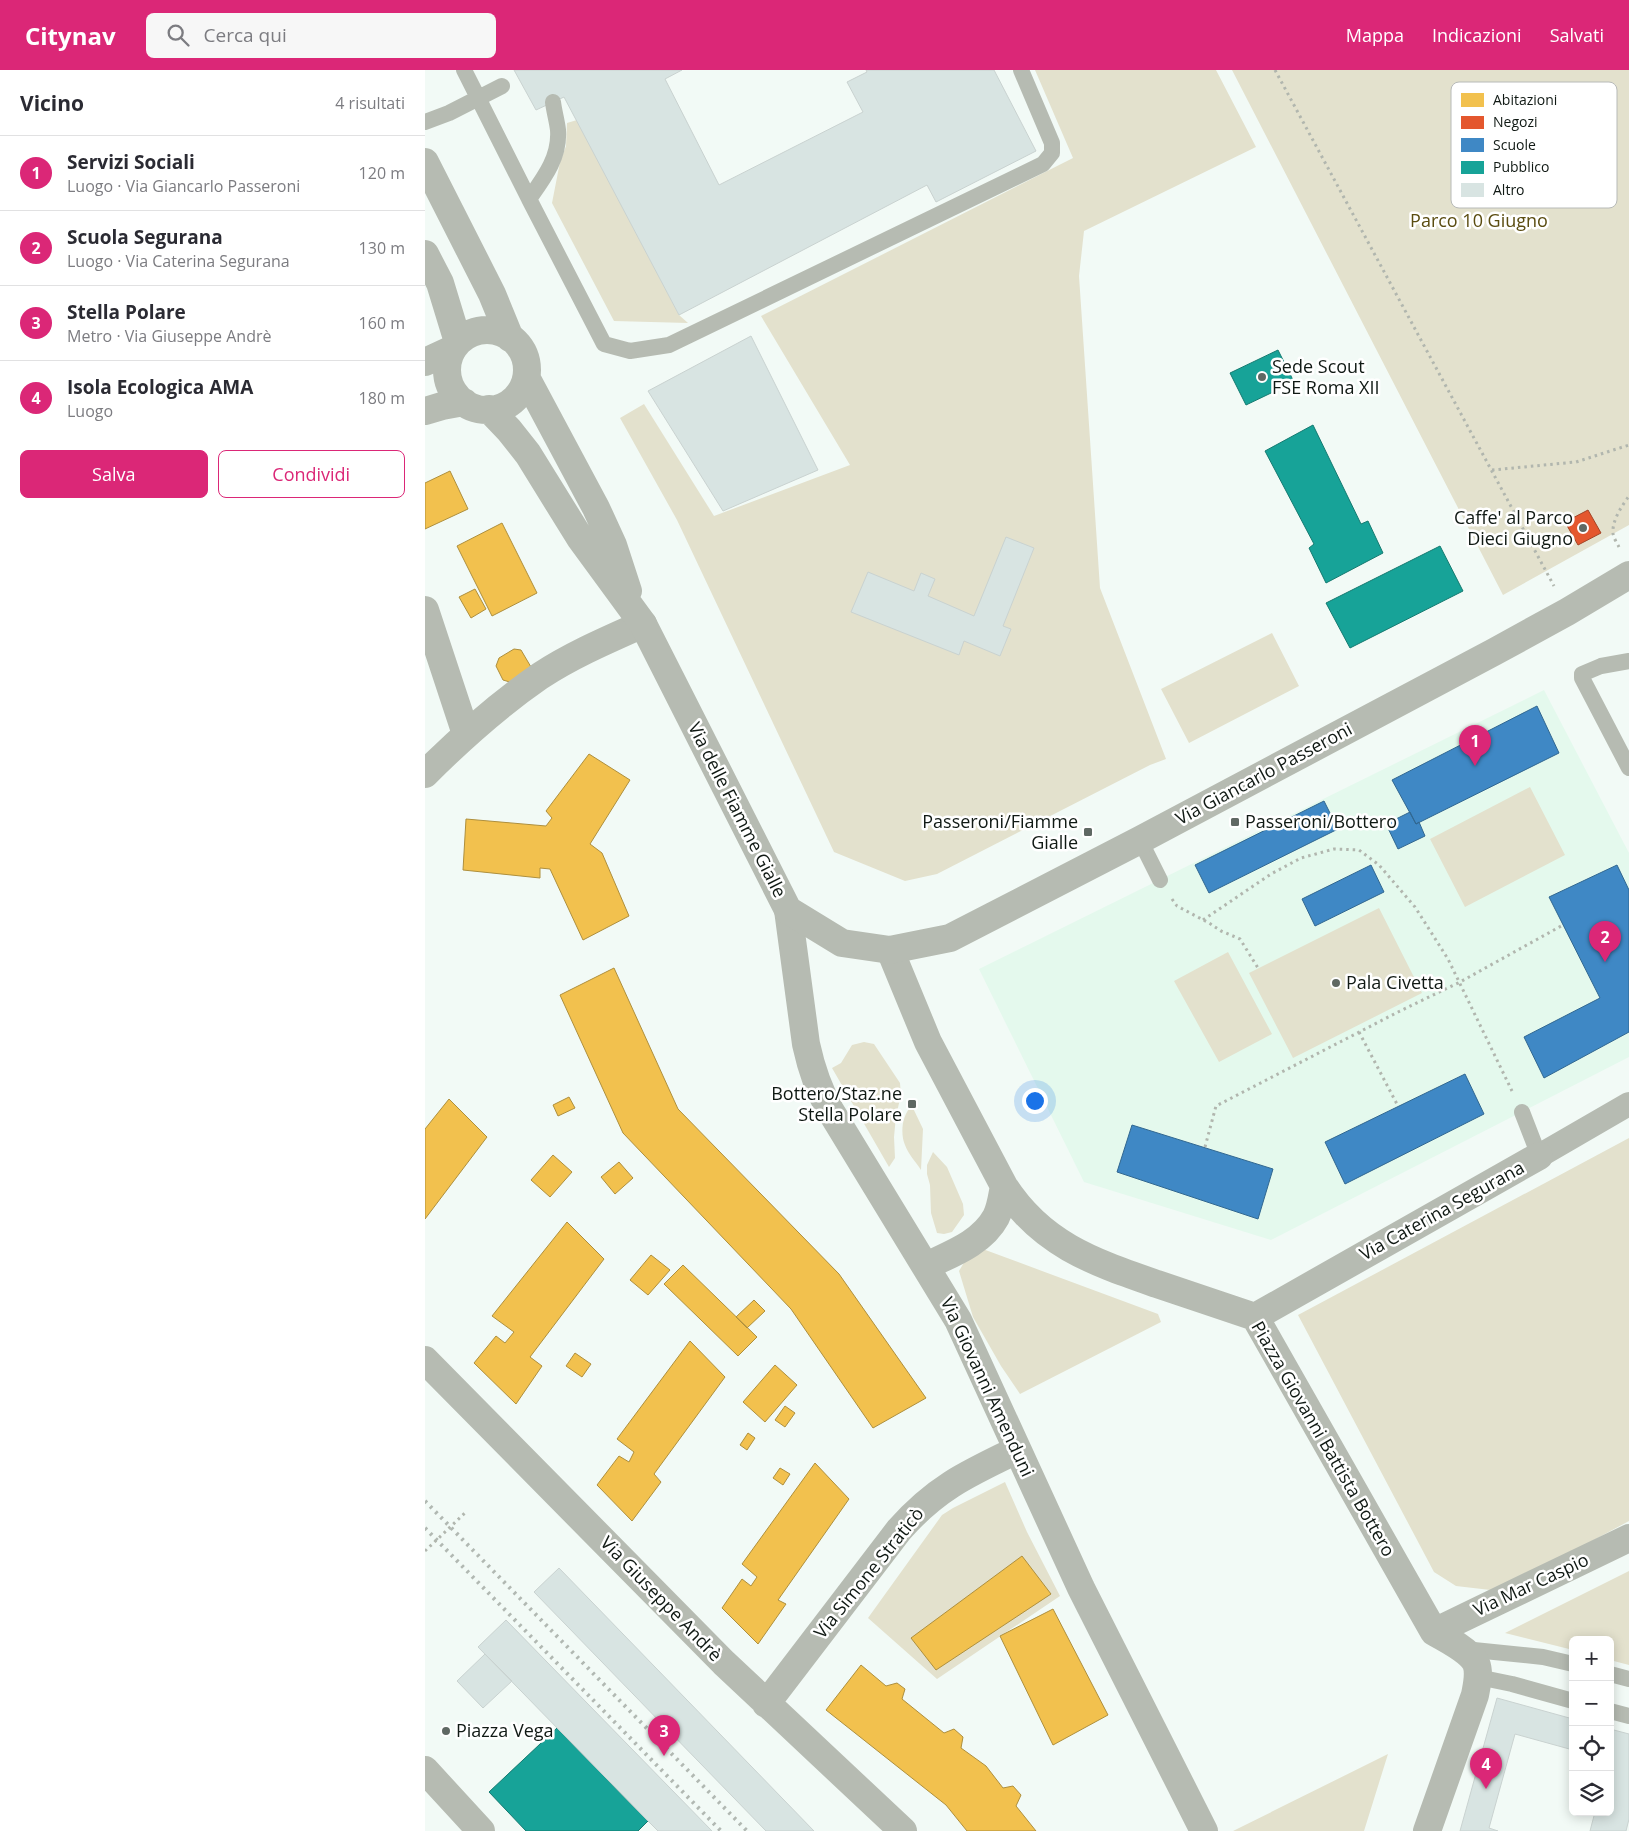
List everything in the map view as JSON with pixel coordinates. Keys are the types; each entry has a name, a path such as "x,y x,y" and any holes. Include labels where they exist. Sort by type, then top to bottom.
{"street":[{"path":"425,162 492,294 510,338"},
{"path":"425,254 440,283 456,346 448,363 449,383 455,393 476,406"},
{"path":"425,362 456,346 466,336 484,330 494,331 510,338 518,345 527,362 527,379 516,398 508,404 496,409 476,406 442,406 425,411"},
{"name":"Via delle Fiamme Gialle","path":"527,379 599,514 619,561 638,618"},
{"name":"Via delle Fiamme Gialle","path":"476,406 509,430 528,454 580,538 638,618 788,910 842,942 890,950"},
{"name":"Via Giancarlo Passeroni","path":"890,950 950,938 1140,840 1567,612 1629,575"},
{"path":"425,610 466,734"},
{"path":"425,774 494,710 541,676 638,618"},
{"name":"Via Giovanni Amenduni","path":"788,910 805,1038 813,1074 830,1110 926,1266 966,1336 1100,1628 1204,1831"},
{"name":"Piazza Giovanni Battista Bottero","path":"890,950 928,1042 1004,1186 1018,1206 1051,1238 1079,1254 1107,1267 1255,1317 1434,1632"},
{"name":"Via Caterina Segurana","path":"1255,1317 1629,1104"},
{"path":"926,1266 962,1248 984,1232 997,1216 1004,1186"},
{"name":"Via Giuseppe Andrè","path":"425,1360 724,1663 903,1831"},
{"name":"Via Simone Straticò","path":"766,1704 912,1516 948,1485 1017,1450"},
{"name":"Via Mar Caspio","path":"1434,1632 1629,1538"},
{"path":"1427,1831 1475,1695 1478,1678 1475,1662 1463,1649 1434,1632"},
{"path":"425,1770 481,1831"}],"lane":[{"path":"464,70 604,344 630,351 669,345 1043,164 1052,153 1052,143 1021,70"},
{"path":"425,122 502,86"},
{"path":"529,199 549,170 557,151 558,130 553,102"},
{"path":"1629,661 1601,666 1582,674 1582,678 1629,768"},
{"path":"1140,840 1159,880"},
{"path":"1522,1112 1539,1156"},
{"path":"1463,1649 1543,1657 1569,1663"},
{"path":"1614,1675 1629,1679"},
{"path":"1478,1678 1512,1684 1569,1700"},
{"path":"1614,1712 1629,1716"}],"path":[{"path":"1275,70 1567,612"},
{"path":"1492,470 1576,462 1629,445"},
{"path":"1612,534 1621,508 1629,496"},
{"path":"1203,920 1271,874 1301,858 1334,849 1359,850 1379,865 1415,907 1448,959 1522,1112"},
{"path":"1159,880 1177,906 1241,939 1259,968"},
{"path":"1205,1147 1216,1106 1460,982 1563,925"},
{"path":"1359,1032 1398,1106"},
{"path":"425,1551 467,1512"}],"shaded area":[{"path":"1544,690 1629,853 1629,1057 1271,1240 1084,1182 979,969"}],"green space":[{"path":"1035,70 1216,70 1256,147 1084,231 1079,276 1100,588 1166,759 1150,765 937,874 905,881 834,852 677,520 620,418 644,404 714,516 850,465 761,316 1073,158"},
{"name":"Parco 10 Giugno","path":"1232,70 1629,70 1629,525 1503,595"},
{"path":"577,120 679,315 688,323 614,321 552,203 560,162 566,146 567,123"},
{"path":"1272,633 1299,686 1189,743 1161,689"},
{"path":"1530,787 1565,855 1465,907 1430,839"},
{"name":"Pala Civetta","path":"1379,908 1422,993 1293,1058 1249,973"},
{"path":"1228,952 1272,1034 1219,1062 1174,981"},
{"path":"864,1042 874,1044 900,1083 901,1095 894,1137 895,1158 889,1167 832,1068 841,1063 852,1045"},
{"path":"912,1106 923,1129 921,1170 908,1152 903,1140 904,1119"},
{"path":"1629,1138 1629,1521 1499,1591 1456,1586 1434,1572 1298,1315"},
{"path":"933,1152 947,1167 963,1204 964,1215 952,1232 944,1234 937,1233 931,1213 927,1165"},
{"path":"980,1248 1158,1314 1161,1322 1020,1394 1001,1366 973,1317 959,1271 969,1254"},
{"path":"1005,1482 1027,1532 1060,1596 937,1679 868,1618 942,1515"},
{"path":"1629,1571 1629,1665 1614,1661 1614,1636 1569,1636 1569,1649 1505,1633"},
{"path":"1388,1754 1364,1831 1233,1831"}],"building: Abitazioni":[{"path":"450,471 468,509 425,529 425,483"},
{"path":"502,523 537,593 492,616 457,546"},
{"path":"475,589 486,609 471,618 459,597"},
{"path":"514,649 521,650 531,667 513,683 503,680 496,666 499,658"},
{"path":"589,754 630,780 590,844 602,853 629,916 583,940 550,869 540,868 540,878 463,870 466,819 546,826 552,818 546,811"},
{"path":"614,968 678,1109 839,1274 926,1398 873,1428 791,1309 623,1133 560,995"},
{"path":"569,1097 575,1108 558,1116 553,1105"},
{"path":"449,1099 487,1137 425,1219 425,1129"},
{"path":"553,1155 572,1172 550,1197 531,1180"},
{"path":"619,1162 633,1178 615,1194 601,1177"},
{"path":"567,1222 604,1259 530,1357 542,1366 516,1404 474,1363 496,1336 505,1343 514,1332 492,1316"},
{"path":"651,1255 670,1270 648,1295 630,1280"},
{"path":"683,1265 757,1337 738,1356 664,1284"},
{"path":"754,1300 765,1311 747,1328 736,1317"},
{"path":"690,1341 725,1377 654,1474 661,1482 632,1521 597,1485 619,1456 629,1462 634,1452 617,1439"},
{"path":"575,1353 591,1364 582,1377 566,1366"},
{"path":"775,1365 797,1385 765,1422 743,1402"},
{"path":"785,1406 795,1413 785,1427 775,1420"},
{"path":"748,1433 755,1438 747,1450 740,1445"},
{"path":"815,1463 849,1499 778,1600 786,1604 758,1644 722,1608 742,1579 751,1586 757,1577 742,1564"},
{"path":"780,1468 790,1474 783,1485 773,1478"},
{"path":"1022,1556 1051,1594 936,1670 911,1638"},
{"path":"1053,1609 1108,1715 1053,1745 1000,1636"},
{"path":"861,1665 886,1686 897,1683 905,1689 902,1699 944,1733 954,1729 963,1737 961,1748 986,1766 1003,1788 1013,1786 1021,1795 1016,1806 1036,1831 967,1831 946,1805 826,1710"}],"building: Negozi":[{"name":"Caffe' al Parco Dieci Giugno","path":"1588,510 1601,533 1578,545 1565,522"}],"building: Scuole":[{"path":"1537,706 1559,753 1416,824 1392,780"},
{"path":"1324,801 1338,829 1209,893 1195,865"},
{"path":"1410,812 1416,824 1419,822 1425,836 1398,849 1386,824"},
{"path":"1371,865 1384,892 1315,926 1302,899"},
{"path":"1617,865 1629,890 1629,1032 1544,1078 1524,1037 1600,998 1549,897"},
{"path":"1465,1074 1484,1114 1345,1184 1325,1142"},
{"path":"1132,1125 1273,1169 1258,1219 1117,1172"}],"building: Pubblico":[{"name":"Sede Scout FSE Roma XII","path":"1278,350 1294,382 1246,405 1230,373"},
{"path":"1313,425 1361,524 1368,521 1383,553 1326,583 1309,548 1314,544 1265,451"},
{"path":"1440,546 1463,591 1350,648 1326,603"},
{"path":"557,1728 648,1821 638,1831 526,1831 489,1792"}],"building: Altro":[{"path":"514,70 682,70 665,79 719,185 863,112 847,82 867,72 866,70 994,70 1036,151 936,202 927,185 679,315 564,97 536,110"},
{"path":"751,336 818,470 723,511 648,391"},
{"path":"1006,537 1034,548 1003,626 1011,629 1000,656 964,641 959,655 851,612 868,572 914,591 921,573 935,579 928,596 974,616"},
{"path":"559,1568 814,1831 766,1831 534,1592"},
{"path":"506,1620 712,1831 658,1831 478,1647"},
{"path":"485,1654 512,1681 483,1708 457,1681"},
{"path":"1497,1698 1569,1718 1569,1749 1515,1734 1489,1828 1498,1831 1460,1831"},
{"path":"1614,1730 1629,1734 1629,1819 1626,1831 1590,1831 1594,1816 1614,1816"}],"railway":[{"path":"425,1501 747,1831"},
{"path":"425,1528 721,1831"}],"place":[{"name":"Sede Scout FSE Roma XII","path":"1262,377"},
{"name":"Caffe' al Parco Dieci Giugno","path":"1583,528"},
{"name":"Servizi Sociali","path":"1475,766"},
{"name":"Passeroni/Bottero","path":"1235,822"},
{"name":"Passeroni/Fiamme Gialle","path":"1088,832"},
{"name":"Scuola Segurana","path":"1605,962"},
{"name":"Pala Civetta","path":"1336,983"},
{"name":"Bottero/Staz.ne Stella Polare","path":"912,1104"},
{"name":"Piazza Vega","path":"446,1731"},
{"name":"Stella Polare","path":"664,1756"},
{"name":"Isola Ecologica AMA","path":"1486,1789"}]}
